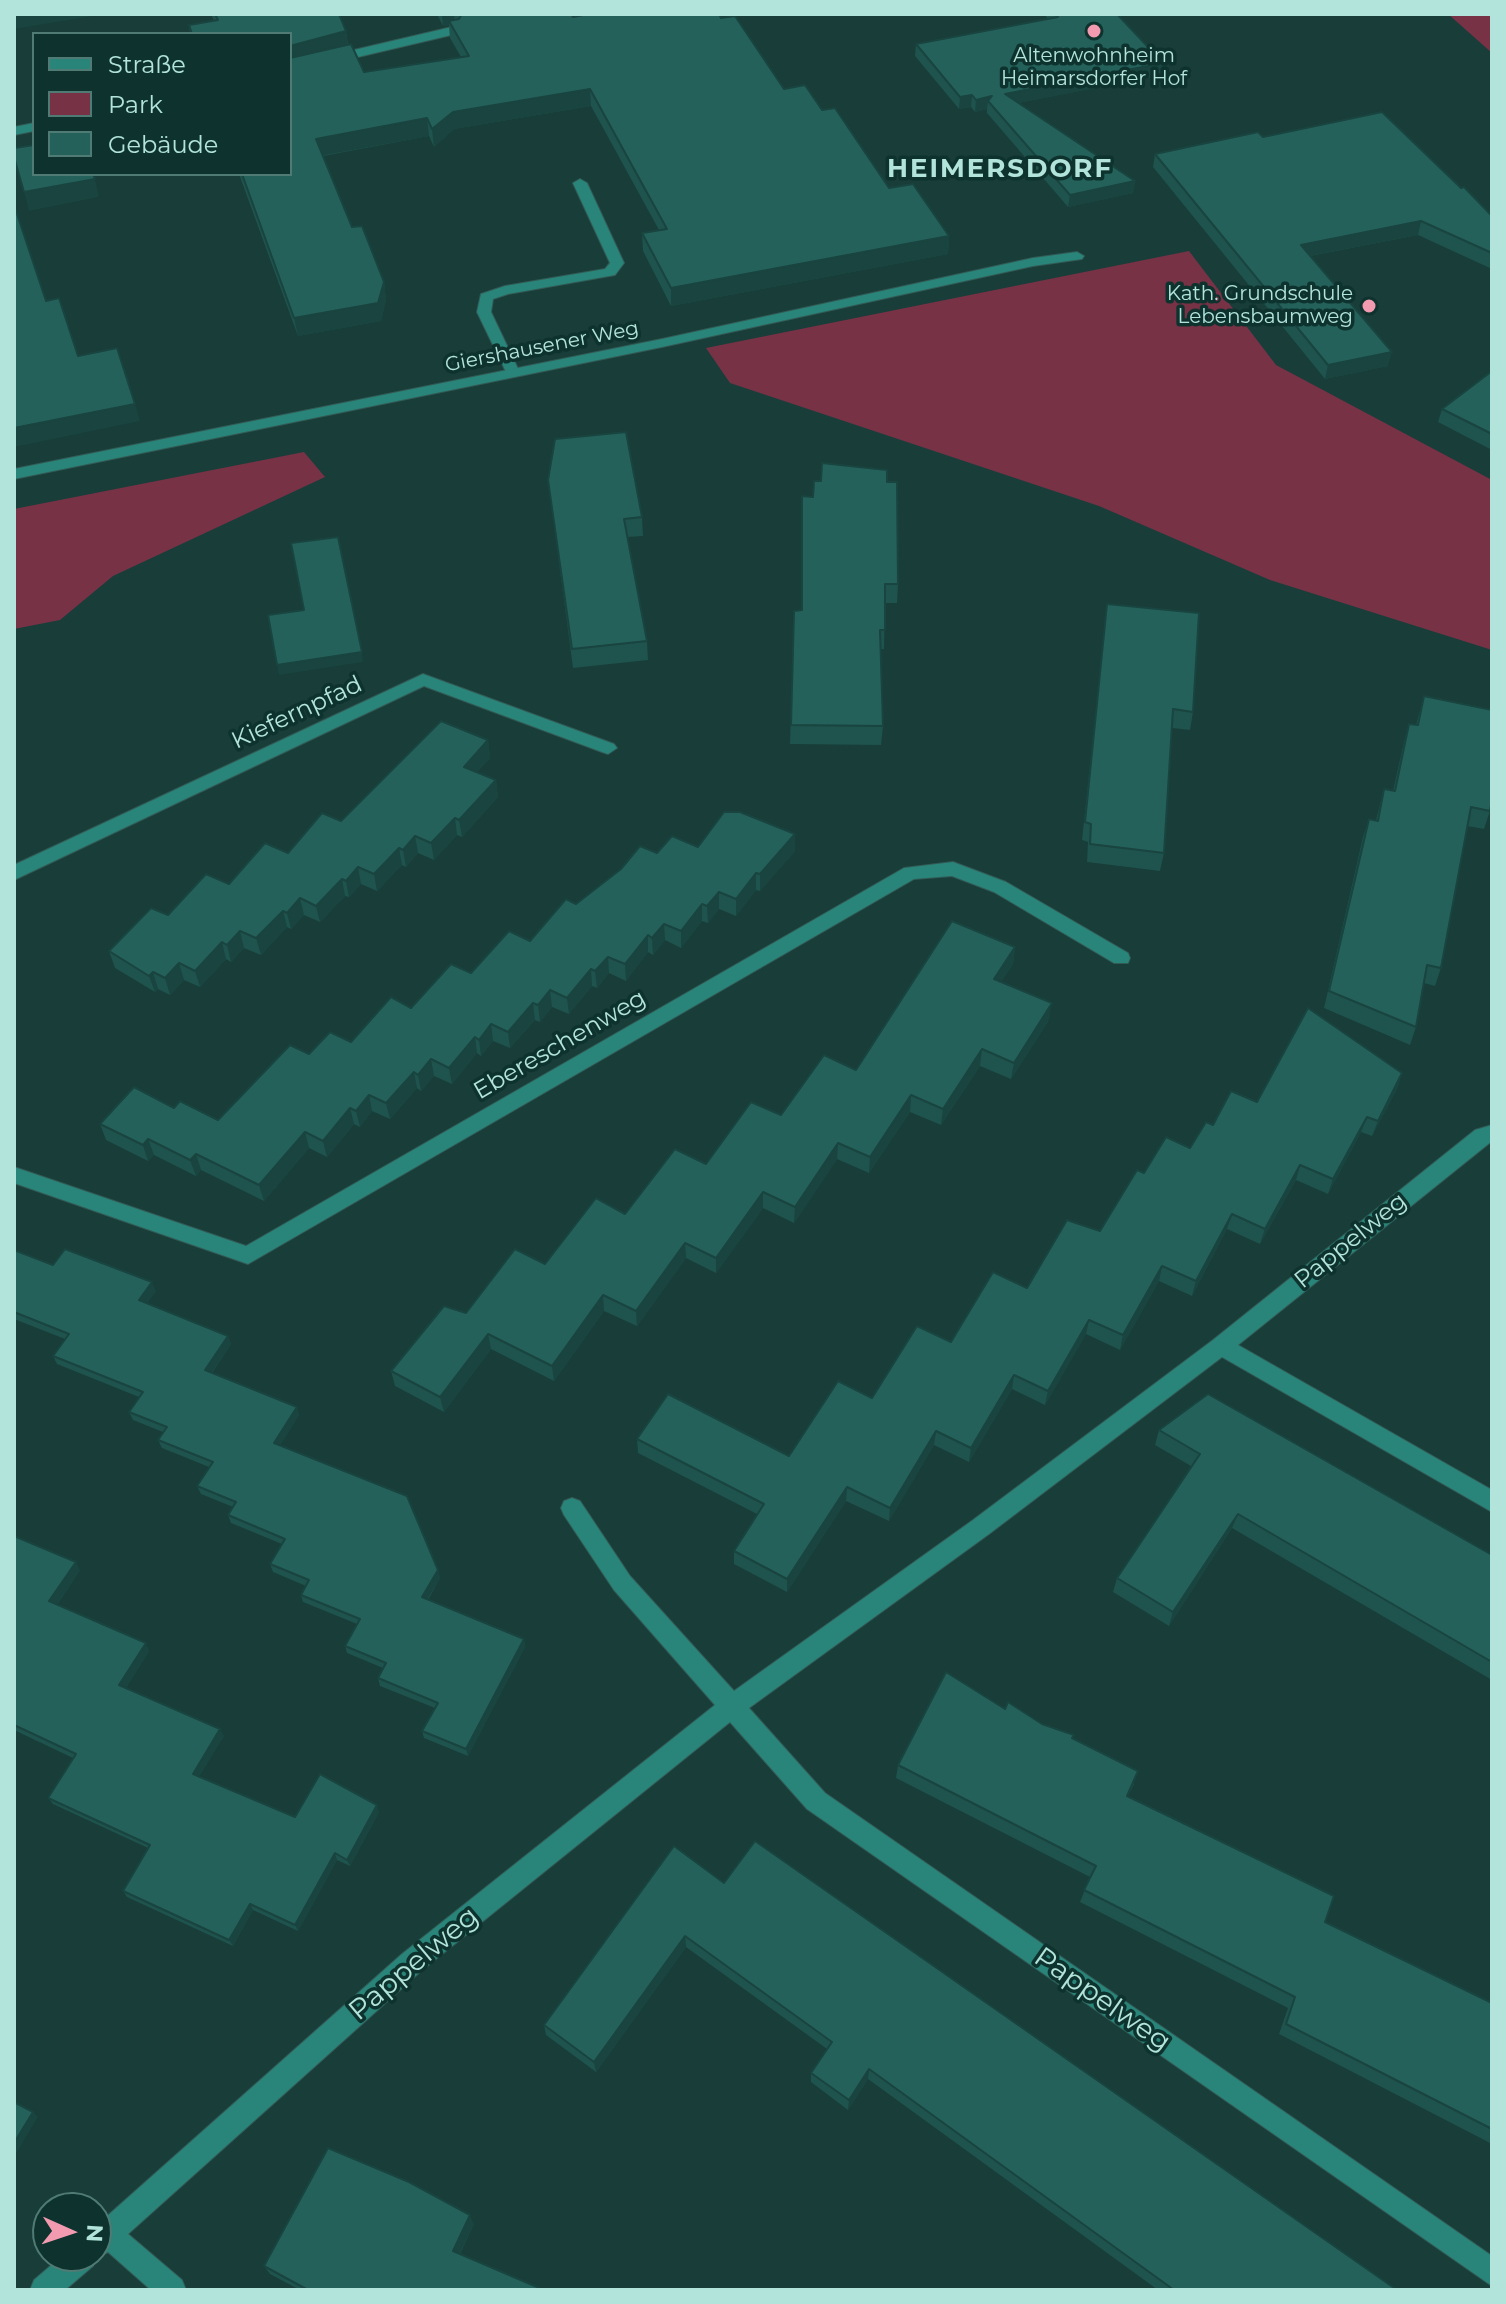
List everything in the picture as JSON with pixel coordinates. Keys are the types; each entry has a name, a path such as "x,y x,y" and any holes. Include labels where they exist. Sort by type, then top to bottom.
{"street":[{"path":"292,69 456,30"},
{"path":"513,373 484,312 486,297 505,290 610,272 617,263 580,183"},
{"name":"Giershausener Weg","path":"14,474 513,373 1033,262 1077,256"},
{"name":"Kiefernpfad","path":"14,873 423,680 608,748"},
{"name":"Ebereschenweg","path":"14,1175 248,1255 910,873 953,869 1000,887 1121,958"},
{"name":"Pappelweg","path":"112,2230 411,1963 731,1707 981,1527 1221,1346 1487,1134"},
{"path":"1221,1346 1492,1502"},
{"name":"Pappelweg","path":"572,1508 622,1583 816,1801 1492,2272"},
{"name":"Pappelweg","path":"112,2246 172,2290"},
{"path":"44,2290 65,2272"}],"green space":[{"path":"1448,14 1492,14 1492,53"},
{"path":"1189,251 1276,365 1492,480 1492,650 1270,580 1099,506 730,383 706,348"},
{"path":"304,452 325,477 113,576 60,620 14,629 14,509"}],"building":[{"path":"215,14 339,14 346,31 292,45 292,32 191,32 189,25 218,20"},
{"path":"462,14 735,16 784,89 805,85 822,110 835,108 889,188 913,184 949,236 671,288 642,233 667,229 590,89 453,112 432,129 427,118 316,139 352,227 362,226 384,282 378,303 294,318 243,176 292,176 292,58 351,44 364,72 469,56 449,21 459,19"},
{"path":"1056,14 1117,14 1163,63 1005,94 1135,181 1070,195 988,101 992,96 976,100 972,95 960,97 916,44 1058,17"},
{"path":"1382,112 1492,216 1492,253 1421,221 1301,245 1392,352 1328,365 1155,154 1258,132 1263,137"},
{"path":"32,145 32,176 94,176 95,179 24,192 14,148"},
{"path":"14,205 46,301 59,298 78,356 117,348 135,404 14,428"},
{"path":"1492,371 1492,434 1442,409"},
{"path":"626,432 642,517 624,519 647,641 572,649 548,480 555,439"},
{"path":"822,463 887,470 887,482 897,482 898,584 885,584 885,630 880,630 883,726 791,725 794,611 802,610 802,496 813,497 814,481 821,481"},
{"path":"338,537 362,652 277,665 268,615 304,610 291,543"},
{"path":"1107,604 1199,613 1193,712 1173,709 1164,853 1090,844 1091,824 1085,822"},
{"path":"1424,696 1492,710 1492,800 1490,811 1471,807 1441,968 1427,965 1416,1027 1329,991 1369,819 1378,821 1384,789 1395,791 1409,724 1418,725"},
{"path":"441,721 488,740 464,767 496,780 459,820 455,818 431,843 415,836 374,874 358,867 316,906 300,898 256,938 240,931 227,945 222,942 195,971 179,963 165,978 153,972 149,976 109,951 151,908 168,915 206,874 229,884 265,843 288,853 322,813 341,821"},
{"path":"724,812 740,812 795,834 760,874 756,873 736,899 719,892 707,906 702,904 681,931 664,924 652,938 648,935 625,964 608,957 595,971 591,969 567,998 550,990 538,1005 533,1003 508,1032 491,1024 479,1040 475,1037 449,1068 431,1059 418,1075 414,1072 386,1103 369,1095 356,1111 350,1108 323,1141 305,1132 259,1185 196,1154 190,1160 148,1139 143,1145 100,1124 134,1087 174,1108 180,1101 218,1120 290,1045 309,1054 330,1032 351,1042 391,997 411,1008 451,964 471,973 509,931 530,941 566,899 576,904 621,869 640,846 657,853 672,836 698,847"},
{"path":"952,921 1015,947 994,979 1052,1003 1014,1063 982,1049 943,1109 911,1095 870,1157 838,1143 795,1207 763,1192 716,1258 685,1243 636,1311 603,1295 552,1366 488,1334 440,1397 391,1371 444,1306 466,1313 515,1249 545,1264 596,1198 625,1214 675,1149 706,1164 751,1102 781,1115 824,1055 856,1070"},
{"path":"1308,1008 1402,1073 1378,1121 1367,1117 1333,1179 1300,1165 1265,1229 1232,1214 1196,1281 1162,1266 1123,1335 1089,1320 1048,1391 1014,1375 971,1448 936,1431 890,1508 847,1487 787,1579 734,1551 764,1504 637,1439 668,1394 789,1456 838,1381 872,1398 917,1326 951,1342 993,1272 1027,1288 1067,1220 1100,1231 1137,1170 1144,1173 1166,1137 1190,1148 1206,1122 1213,1125 1231,1091 1257,1102"},
{"path":"65,1249 152,1282 139,1300 228,1336 205,1370 297,1407 274,1443 407,1496 438,1570 422,1597 524,1639 466,1749 422,1731 438,1703 378,1678 386,1663 345,1646 360,1619 301,1595 309,1580 270,1564 285,1539 228,1515 236,1502 197,1486 213,1462 158,1440 167,1427 129,1412 143,1392 53,1356 69,1334 14,1312 14,1250 53,1265"},
{"path":"1208,1394 1492,1555 1492,1662 1238,1514 1173,1612 1117,1578 1200,1454 1159,1430"},
{"path":"14,1536 76,1562 49,1601 146,1643 119,1685 220,1729 193,1774 295,1817 320,1774 377,1805 347,1860 335,1853 295,1925 250,1904 229,1940 123,1891 150,1845 48,1798 76,1754 14,1725"},
{"path":"946,1672 1005,1709 1008,1702 1042,1724 1074,1735 1072,1738 1138,1771 1127,1796 1334,1896 1325,1922 1492,2003 1492,2129 1286,2024 1295,1997 1084,1890 1096,1866 898,1765"},
{"path":"755,1841 1397,2290 1174,2290 869,2069 849,2100 811,2073 832,2042 685,1936 594,2062 544,2025 674,1846 724,1883"},
{"path":"14,2102 33,2112 14,2143"},
{"path":"328,2148 409,2182 470,2215 453,2251 544,2290 308,2290 264,2266"}],"place":[{"name":"Altenwohnheim Heimarsdorfer Hof","path":"1094,31"},
{"name":"Kath. Grundschule Lebensbaumweg","path":"1369,306"}],"district":[{"name":"HEIMERSDORF","path":"1000,169"}]}
